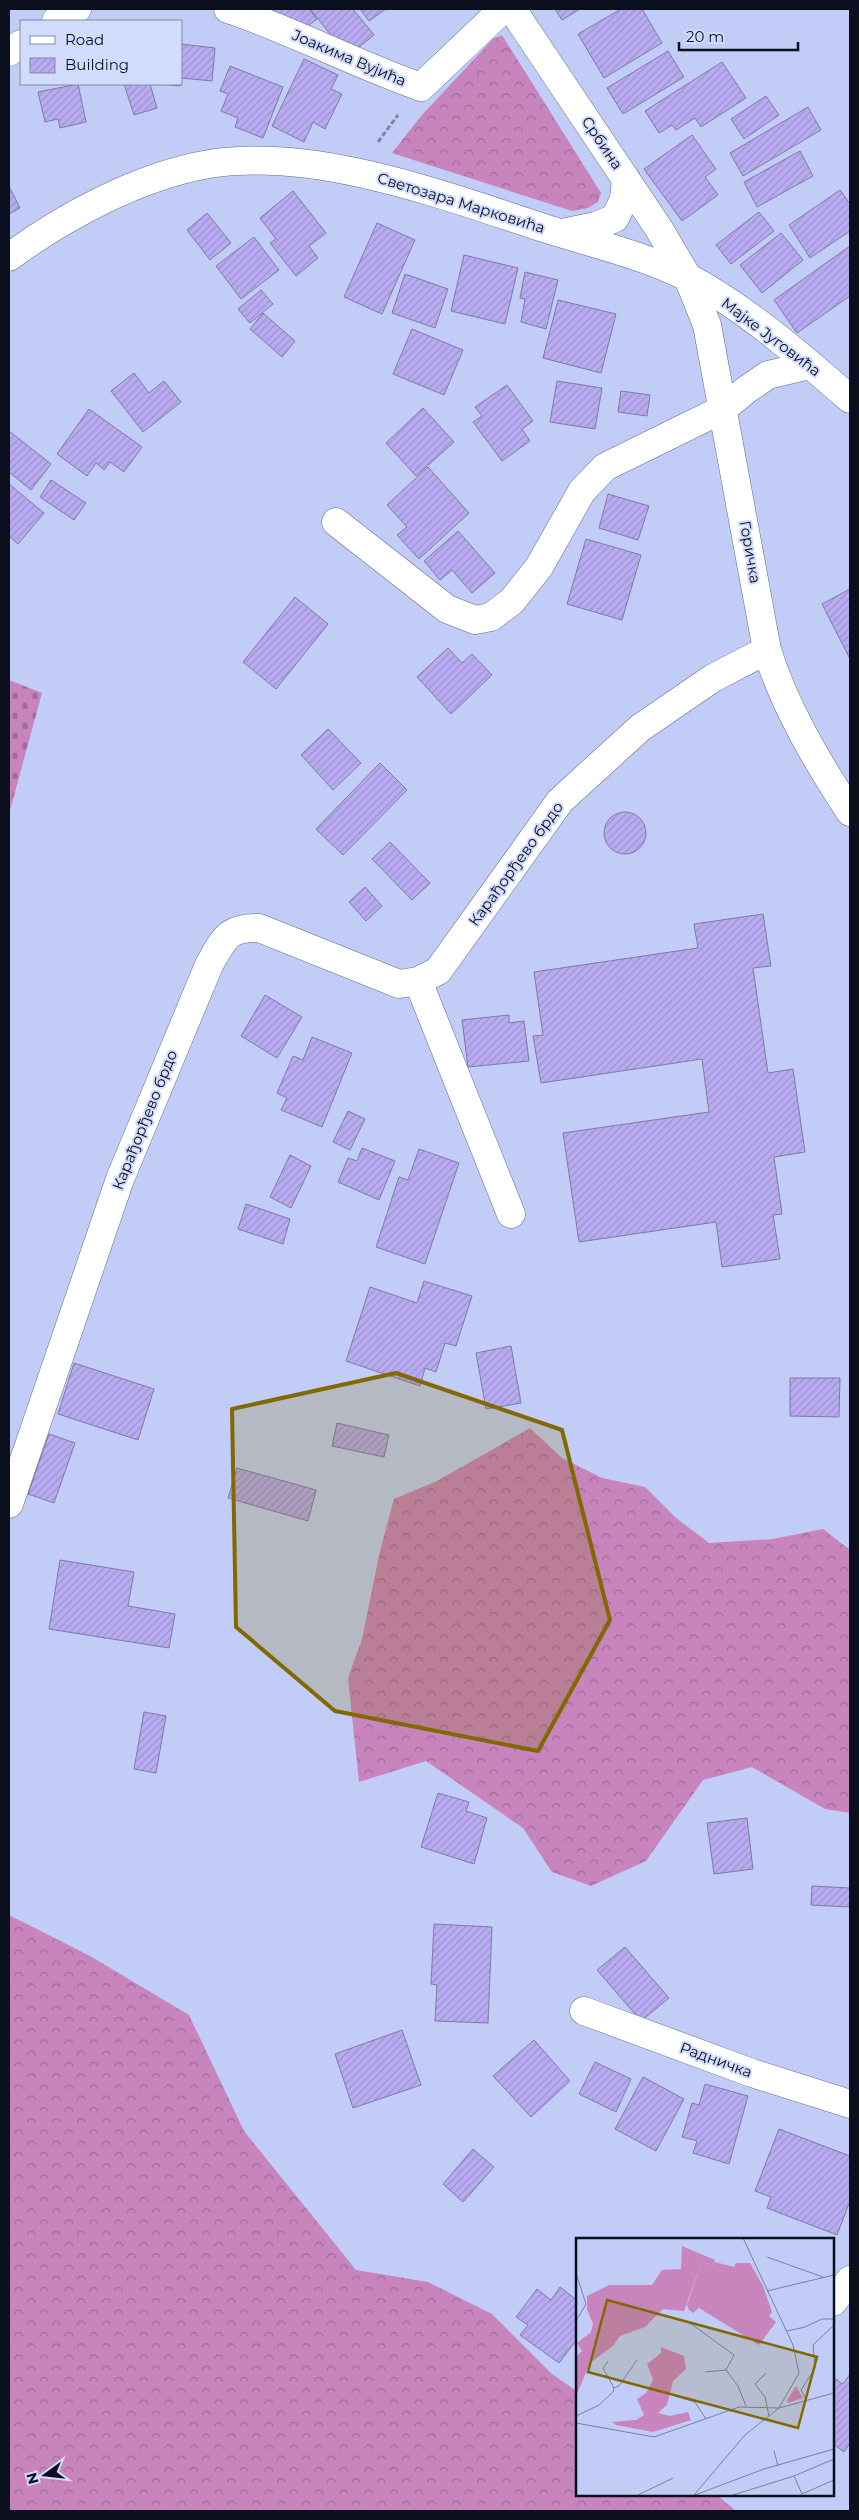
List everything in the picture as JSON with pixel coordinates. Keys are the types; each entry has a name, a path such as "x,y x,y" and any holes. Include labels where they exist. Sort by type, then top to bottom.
{"street":[{"path":"58,20 77,9"},
{"name":"Јоакима Вујића","path":"228,9 267,22 376,71 421,87 503,9"},
{"name":"Србина","path":"512,9 626,179 688,278"},
{"path":"9,52 20,45"},
{"name":"Светозара Марковића","path":"9,257 47,229 105,200 152,180 207,165 238,161 285,162 358,173 415,186 649,260 688,278"},
{"path":"560,233 596,226 615,218 624,199 626,179"},
{"name":"Мајке Југовића","path":"688,278 739,311 810,365 850,399"},
{"name":"Горичка","path":"688,278 707,325 767,650 778,684 800,730 850,812"},
{"path":"336,522 446,609 476,620 491,617 512,601 540,567 582,491 605,468 724,409 746,390 768,375 810,365"},
{"name":"Карађорђево брдо","path":"9,1504 120,1179 209,964 227,935 242,927 259,928 399,984 418,981 438,971 560,801 640,728 713,678 767,650"},
{"path":"418,981 511,1214"},
{"name":"Радничка","path":"584,2011 752,2073 850,2104"},
{"path":"834,2301 850,2280"}],"path":[{"path":"358,173 391,124 421,87"}],"highlighted area":[{"path":"396,1373 562,1430 610,1620 538,1751 335,1711 236,1627 232,1409"}],"green space":[{"path":"502,35 601,193 598,202 588,208 572,211 392,153 421,116 493,39"},
{"path":"9,680 42,693 9,814"},
{"path":"530,1428 562,1458 602,1478 645,1487 675,1517 709,1543 773,1539 823,1529 850,1550 850,1813 825,1809 752,1767 703,1780 646,1861 591,1886 552,1872 523,1828 426,1761 359,1782 348,1678 362,1639 380,1551 394,1499 437,1481"},
{"path":"9,1915 90,1956 189,2015 244,2131 356,2270 428,2282 492,2314 552,2374 576,2391 576,2495 717,2495 736,2511 9,2511"}],"building":[{"path":"253,9 309,9 317,19 300,32"},
{"path":"310,9 353,9 374,35 348,56"},
{"path":"360,9 386,9 369,21"},
{"path":"555,9 580,9 562,20"},
{"path":"621,9 642,9 662,43 604,78 578,34"},
{"path":"182,44 215,48 212,81 182,78"},
{"path":"668,51 684,77 623,114 607,88"},
{"path":"304,59 338,75 331,89 342,94 325,129 313,122 304,142 272,126"},
{"path":"722,62 746,98 701,127 695,118 676,130 672,125 659,133 645,111"},
{"path":"230,66 283,87 263,138 235,127 238,118 221,111 228,94 220,91"},
{"path":"78,85 86,122 60,128 58,119 45,122 38,92"},
{"path":"124,85 150,85 157,108 134,115"},
{"path":"766,96 779,115 744,139 731,119"},
{"path":"808,107 821,130 743,176 730,153"},
{"path":"692,135 716,169 705,177 718,195 682,221 644,169"},
{"path":"800,151 813,176 757,207 744,182"},
{"path":"9,186 20,208 9,214"},
{"path":"840,190 850,204 850,231 810,258 789,225"},
{"path":"293,191 326,233 309,246 318,258 296,276 270,243 276,239 260,218"},
{"path":"759,212 774,231 731,264 716,245"},
{"path":"207,213 231,243 210,260 187,230"},
{"path":"377,223 415,240 382,314 344,297"},
{"path":"781,233 803,260 762,293 740,265"},
{"path":"254,237 279,270 241,299 216,266"},
{"path":"850,246 850,296 797,333 774,300"},
{"path":"464,255 518,268 505,324 451,311"},
{"path":"525,272 558,280 546,329 521,322 525,299 520,298"},
{"path":"405,274 448,289 435,328 392,313"},
{"path":"261,290 273,304 250,323 238,309"},
{"path":"558,300 616,314 601,373 543,358"},
{"path":"263,313 295,341 282,357 250,329"},
{"path":"412,329 463,350 444,395 393,374"},
{"path":"134,373 149,393 164,381 181,402 143,432 111,391"},
{"path":"557,381 602,388 595,429 550,422"},
{"path":"507,385 533,421 522,429 530,441 502,461 473,422 482,416 475,407"},
{"path":"621,391 650,395 647,416 618,412"},
{"path":"423,408 454,442 416,476 386,443"},
{"path":"89,409 142,447 124,472 110,462 104,470 96,463 87,476 57,454"},
{"path":"9,431 51,464 31,490 9,472"},
{"path":"428,467 469,513 419,559 397,535 407,527 387,505"},
{"path":"51,480 86,503 74,520 40,497"},
{"path":"9,484 44,513 18,544 9,536"},
{"path":"608,494 649,506 638,540 599,528"},
{"path":"458,531 495,573 472,593 452,570 440,580 424,561"},
{"path":"586,539 641,555 622,620 567,604"},
{"path":"850,589 850,659 822,604"},
{"path":"295,597 328,624 276,689 243,662"},
{"path":"448,648 462,663 472,654 492,675 451,714 417,677"},
{"path":"328,729 361,763 333,790 301,755"},
{"path":"380,763 407,790 343,855 316,829"},
{"path":"629,812 637,815 643,821 646,833 643,845 637,851 621,854 613,851 607,845 604,829 607,821 613,815"},
{"path":"390,842 430,883 412,900 372,859"},
{"path":"365,887 382,906 366,921 349,902"},
{"path":"763,914 771,966 753,968 768,1073 793,1069 805,1152 774,1157 782,1214 773,1215 780,1259 722,1267 716,1222 579,1242 563,1133 709,1112 702,1059 541,1083 533,1036 543,1035 534,972 698,948 694,924"},
{"path":"265,995 302,1017 277,1058 241,1036"},
{"path":"509,1015 509,1023 524,1021 529,1061 468,1067 462,1020"},
{"path":"312,1037 352,1053 322,1127 281,1110 287,1098 277,1093 293,1056 303,1060"},
{"path":"348,1111 365,1119 350,1150 333,1142"},
{"path":"362,1148 395,1161 379,1200 338,1182 348,1158 357,1161"},
{"path":"419,1149 459,1163 425,1264 376,1247 399,1177 408,1180"},
{"path":"290,1155 311,1166 291,1208 270,1197"},
{"path":"246,1204 290,1219 283,1244 238,1229"},
{"path":"424,1281 472,1296 456,1346 445,1343 436,1372 425,1368 420,1386 346,1361 370,1287 417,1303"},
{"path":"511,1346 521,1403 486,1409 476,1353"},
{"path":"74,1363 154,1389 138,1440 58,1414"},
{"path":"790,1378 840,1378 839,1417 790,1416"},
{"path":"337,1423 389,1435 384,1457 332,1446"},
{"path":"49,1434 75,1443 54,1503 28,1494"},
{"path":"237,1468 316,1490 308,1521 228,1498"},
{"path":"60,1560 134,1572 128,1606 175,1614 169,1648 49,1629"},
{"path":"144,1712 166,1716 156,1773 134,1769"},
{"path":"438,1793 469,1802 466,1811 487,1818 474,1864 421,1847"},
{"path":"747,1818 753,1869 714,1874 707,1823"},
{"path":"812,1886 850,1888 850,1907 811,1905"},
{"path":"434,1924 492,1927 488,2023 435,2021 437,1985 431,1984"},
{"path":"625,1947 669,1998 641,2021 597,1970"},
{"path":"402,2030 421,2085 353,2108 335,2054"},
{"path":"534,2040 570,2081 531,2117 493,2076"},
{"path":"595,2062 631,2079 616,2112 579,2094"},
{"path":"643,2077 684,2099 656,2151 615,2129"},
{"path":"705,2084 748,2096 729,2164 693,2153 697,2141 682,2137 692,2103 699,2105"},
{"path":"779,2129 850,2156 850,2201 837,2235 767,2208 771,2197 755,2191"},
{"path":"473,2149 494,2167 463,2202 443,2184"},
{"path":"560,2287 576,2299 576,2341 559,2363 520,2335 528,2325 516,2317 537,2289 551,2300"},
{"path":"850,2374 850,2444 844,2452 834,2445 834,2378 843,2384"}]}
